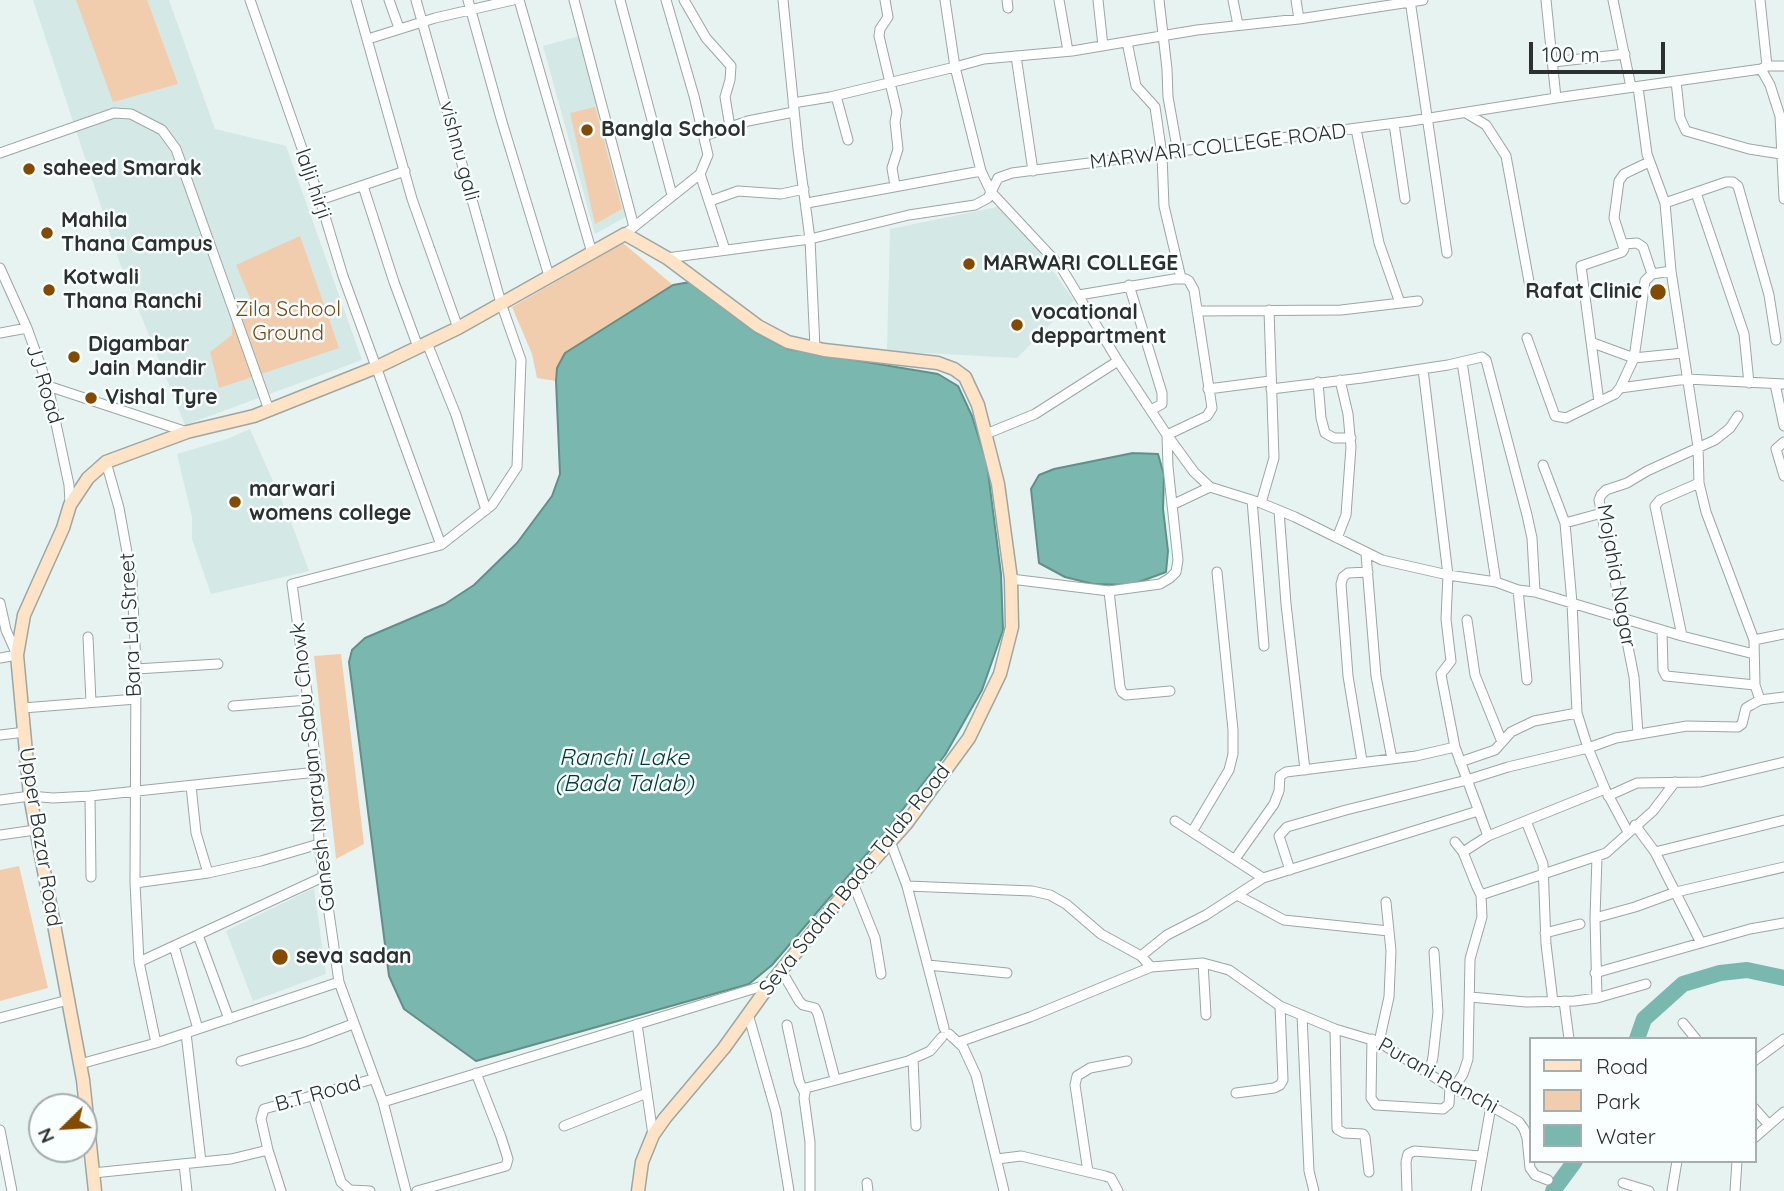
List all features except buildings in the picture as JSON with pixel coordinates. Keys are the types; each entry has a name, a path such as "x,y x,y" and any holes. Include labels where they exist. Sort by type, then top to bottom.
{"street":[{"name":"lalji hirji","path":"250,0 320,200 343,276 441,545"},
{"path":"356,0 422,230 458,328"},
{"path":"389,0 399,28"},
{"name":"vishnu gali","path":"416,0 501,303 521,360 517,467 492,505 441,545"},
{"path":"368,39 469,4 513,0"},
{"path":"519,0 592,253"},
{"path":"574,0 630,231 667,258"},
{"path":"620,0 672,195"},
{"path":"106,462 187,432 269,410 377,367 458,328 630,231 700,174 708,155 666,0"},
{"path":"684,0 706,38 731,66 725,97 730,127"},
{"path":"783,0 807,203 815,348"},
{"path":"885,0 888,17 879,36 897,107 895,122 898,143 892,163 895,186"},
{"path":"945,0 955,68 981,171 991,192 1053,257 1167,435 1194,472 1210,487 1257,501 1338,538 1366,554 1389,562 1496,582 1682,636 1755,654"},
{"path":"1059,0 1068,51"},
{"path":"1098,0 1103,46"},
{"path":"1159,0 1168,97 1178,153"},
{"path":"1233,0 1238,25"},
{"path":"1296,0 1299,19"},
{"path":"704,136 836,96 984,59 1068,51 1164,35 1299,19 1423,0"},
{"path":"1546,0 1556,98"},
{"path":"1613,0 1649,162 1665,203 1671,271 1698,447 1699,483 1706,512 1754,640 1755,685 1760,700"},
{"path":"1760,0 1764,68 1780,116 1784,199"},
{"path":"1410,1 1447,253"},
{"path":"469,4 550,276"},
{"path":"1127,42 1136,86 1155,107 1162,155 1164,205 1181,278"},
{"path":"1553,62 1625,54"},
{"path":"1016,56 1033,171"},
{"name":"MARWARI COLLEGE ROAD","path":"667,258 810,239 896,218 975,205 984,202 1003,175 1394,124 1784,66"},
{"path":"1676,81 1681,118 1686,131 1749,149 1781,154"},
{"path":"836,96 848,140"},
{"path":"0,153 114,113 123,112 145,119 163,130 176,149 269,410"},
{"path":"1466,113 1486,125 1506,156 1530,287"},
{"path":"1394,124 1405,199"},
{"path":"1356,129 1379,243 1400,303"},
{"path":"1599,402 1581,266 1622,252 1624,244 1614,218 1619,181 1624,174 1649,162"},
{"path":"320,200 405,171"},
{"path":"807,203 981,171"},
{"path":"700,174 725,250"},
{"path":"1665,203 1726,182 1733,182 1738,186 1769,295 1776,340"},
{"path":"363,186 394,282 456,415 486,510"},
{"path":"710,201 738,191 781,194 804,189"},
{"path":"1696,192 1744,334 1749,383"},
{"path":"1624,244 1637,243 1643,247 1651,274"},
{"name":"Seva Sadan Bada Talab Road","path":"638,1191 642,1162 653,1135 676,1103 702,1075 781,970 906,824 969,738 990,698 1010,640 1011,579 998,484 986,434 969,383 954,369 927,361 815,348 788,342 758,326 667,258"},
{"name":"JJ Road","path":"0,268 27,328 48,386 69,485 70,505"},
{"path":"1527,338 1555,416 1566,418 1615,394 1620,388 1634,358 1645,281 1651,274 1671,271"},
{"path":"1079,295 1181,278 1192,285 1211,412 1167,435"},
{"path":"1129,285 1163,393 1162,404 1151,410"},
{"path":"1197,311 1341,310 1418,301"},
{"path":"1264,646 1257,501 1272,470 1274,458 1269,310"},
{"path":"0,333 27,328"},
{"path":"1593,344 1634,358 1683,353"},
{"path":"1208,389 1340,380 1423,369 1482,357 1486,360 1527,515 1532,538 1535,592"},
{"path":"986,434 1035,414 1118,361"},
{"path":"1462,362 1496,582"},
{"path":"1423,369 1448,575 1446,635 1451,661 1441,674 1455,747 1488,836"},
{"path":"1620,388 1687,379 1780,384 1784,426"},
{"path":"1338,538 1346,515 1351,438 1340,380"},
{"path":"1318,382 1325,433 1334,438 1351,438"},
{"path":"48,386 187,432"},
{"name":"Mojahid Nagar","path":"1638,734 1634,677 1599,500 1606,490 1627,483 1724,435 1738,416"},
{"path":"1011,579 1110,591 1160,584 1177,572 1167,435"},
{"path":"1784,442 1776,449 1784,476"},
{"name":"Upper Bazar Road","path":"95,1191 80,1064 30,796 17,655 24,615 63,528 70,505 88,478 106,462"},
{"name":"Bara Lal Street","path":"106,462 119,509 132,580 136,669 135,883 139,962 156,1043"},
{"path":"1543,465 1564,523 1572,603 1577,713 1588,748 1607,792 1632,828 1655,852 1701,943"},
{"path":"1682,636 1655,506 1660,500 1699,483"},
{"path":"1172,505 1210,487"},
{"path":"1279,511 1286,604 1305,770"},
{"path":"1564,523 1601,513"},
{"name":"Ganesh Narayan Sabu Chowk","path":"406,1191 383,1102 339,982 319,844 317,772 292,584 441,545"},
{"path":"1366,554 1376,676 1392,759"},
{"path":"1192,832 1229,770 1233,754 1233,730 1217,572"},
{"path":"1362,761 1348,676 1341,584 1348,573 1368,572"},
{"path":"1518,590 1527,680"},
{"path":"1110,591 1119,687 1126,695 1170,691"},
{"path":"0,659 17,655 1,609"},
{"path":"1467,621 1475,675 1502,742"},
{"path":"1662,630 1666,676 1755,685"},
{"path":"1754,640 1784,634"},
{"path":"88,636 91,702"},
{"path":"136,669 218,664"},
{"path":"1290,870 1279,836 1287,827 1588,748 1616,738 1686,726 1738,727 1742,723 1746,708 1760,700 1784,697"},
{"path":"23,708 136,699"},
{"path":"233,706 309,700"},
{"path":"1460,762 1495,750 1511,732 1534,721 1577,713"},
{"path":"0,735 25,732"},
{"path":"1235,859 1274,804 1279,792 1280,775 1455,747"},
{"path":"1463,852 1488,836 1637,783 1701,782 1784,762"},
{"path":"0,800 30,796 90,796 317,772"},
{"path":"1480,895 1606,853 1653,811 1675,782"},
{"path":"191,786 196,832 208,873"},
{"path":"90,796 91,877"},
{"path":"1141,956 1167,935 1206,915 1263,878 1478,811"},
{"path":"1175,821 1263,878"},
{"path":"1526,821 1543,864 1545,933 1553,1002"},
{"path":"1655,852 1784,821"},
{"path":"0,835 35,830"},
{"path":"890,841 907,886 945,1033 959,1042 970,1058 976,1074 1004,1191"},
{"path":"1386,902 1389,996 1375,1040 1371,1098 1376,1105 1443,1109 1449,1104 1452,1088 1468,1059 1470,959 1482,917 1480,895 1463,852 1455,842"},
{"path":"135,883 208,873 319,844"},
{"path":"1597,857 1597,998"},
{"path":"1595,918 1676,892 1784,867"},
{"path":"139,962 324,876"},
{"path":"853,883 874,938 881,974"},
{"path":"907,886 1032,891 1050,895 1066,904 1101,934 1141,956 1151,967"},
{"path":"1237,895 1284,920 1389,931"},
{"path":"1595,973 1750,929 1784,923"},
{"path":"1545,933 1580,924"},
{"path":"198,935 229,1019"},
{"path":"174,946 198,1029"},
{"path":"1429,1074 1438,1012 1434,952"},
{"path":"1203,963 1206,1015"},
{"name":"Purani Ranchi","path":"959,1042 1030,1017 1151,967 1203,963 1228,970 1280,1006 1335,1030 1375,1040 1452,1088 1491,1106 1518,1122 1524,1129 1528,1155"},
{"path":"928,965 1007,973"},
{"path":"781,970 799,1001 816,1008 835,1079"},
{"path":"80,1064 156,1043 339,982"},
{"path":"383,1102 770,984"},
{"path":"1470,997 1553,1002 1597,998 1646,984"},
{"path":"0,1018 68,1000"},
{"path":"1564,1001 1569,1037"},
{"path":"1236,1093 1274,1088 1283,1080 1280,1006"},
{"path":"748,1014 776,1112 789,1191"},
{"path":"1302,1015 1309,1171 1314,1191"},
{"path":"1683,1023 1694,1037"},
{"path":"241,1061 353,1024"},
{"path":"637,1024 653,1135"},
{"path":"787,1025 799,1081 804,1092 810,1142 810,1191"},
{"path":"1335,1030 1337,1129 1345,1133 1363,1134 1370,1172"},
{"path":"186,1033 201,1163"},
{"path":"804,1092 806,1088 835,1079 913,1059 930,1051 945,1033"},
{"path":"1756,1060 1784,1039"},
{"path":"913,1059 916,1126"},
{"path":"1088,1172 1074,1085 1077,1076 1090,1068 1127,1061"},
{"path":"417,1191 453,1186 506,1166 508,1159 476,1073"},
{"name":"B.T Road","path":"281,1191 261,1119 264,1109 373,1079"},
{"path":"564,1126 647,1093"},
{"path":"313,1095 341,1182 350,1190 370,1191"},
{"path":"1476,1191 1491,1106"},
{"path":"1756,1110 1769,1125"},
{"path":"1756,1136 1784,1112"},
{"path":"0,1130 12,1191"},
{"path":"93,1174 231,1159 268,1150"},
{"path":"1408,1191 1406,1162 1408,1154 1414,1151 1481,1156"},
{"path":"996,1159 1021,1156 1111,1178 1118,1191"},
{"name":"Purani Ranchi","path":"1529,1163 1535,1175 1548,1180"},
{"path":"1672,1191 1677,1163"},
{"path":"1735,1191 1737,1163"},
{"path":"184,1164 187,1191"},
{"path":"1623,1183 1649,1191"}],"shaded area":[{"path":"33,0 169,0 215,129 286,146 362,360 185,425 119,261"},
{"name":"Bangla School","path":"583,35 631,214 595,234 543,46"},
{"name":"MARWARI COLLEGE","path":"1002,206 1011,213 1074,300 1017,358 887,351 890,229"},
{"name":"marwari womens college","path":"250,429 291,522 309,571 211,594 192,539 192,517 177,454"},
{"name":"seva sadan","path":"314,888 326,974 253,1001 226,931"}],"green space":[{"path":"76,0 147,0 178,84 113,102"},
{"path":"595,107 622,209 595,224 570,113"},
{"name":"Zila School Ground","path":"300,236 339,348 219,388 210,352 232,335 232,314 253,305 236,265"},
{"path":"623,243 673,285 566,352 557,368 556,381 537,378 532,354 512,307"},
{"path":"341,654 364,844 336,859 314,656"},
{"path":"19,866 48,988 0,1001 0,870"}],"water":[{"name":"Ranchi Lake (Bada Talab)","path":"690,282 754,331 788,349 938,374 958,386 972,416 987,464 1001,574 1003,630 982,690 945,755 883,835 772,965 749,984 476,1061 404,1009 389,976 349,662 352,650 365,638 445,604 474,585 517,543 552,496 560,474 556,381 557,368 565,353 673,285"},
{"path":"1133,453 1158,454 1164,475 1163,509 1168,551 1166,572 1131,585 1093,584 1065,577 1039,563 1031,489 1039,475 1054,469"}],"waterway":[{"path":"1638,1037 1644,1019 1683,984 1720,973 1747,970 1784,978"},
{"path":"1553,1191 1574,1163"}],"place":[{"name":"Bangla School","path":"587,130"},
{"name":"saheed Smarak","path":"29,169"},
{"name":"Mahila Thana Campus","path":"47,233"},
{"name":"MARWARI COLLEGE","path":"969,264"},
{"name":"Kotwali Thana Ranchi","path":"49,290"},
{"name":"Rafat Clinic","path":"1658,292"},
{"name":"vocational deppartment","path":"1017,325"},
{"name":"Digambar Jain Mandir","path":"74,357"},
{"name":"Vishal Tyre","path":"91,398"},
{"name":"marwari womens college","path":"235,502"},
{"name":"seva sadan","path":"280,957"}]}
